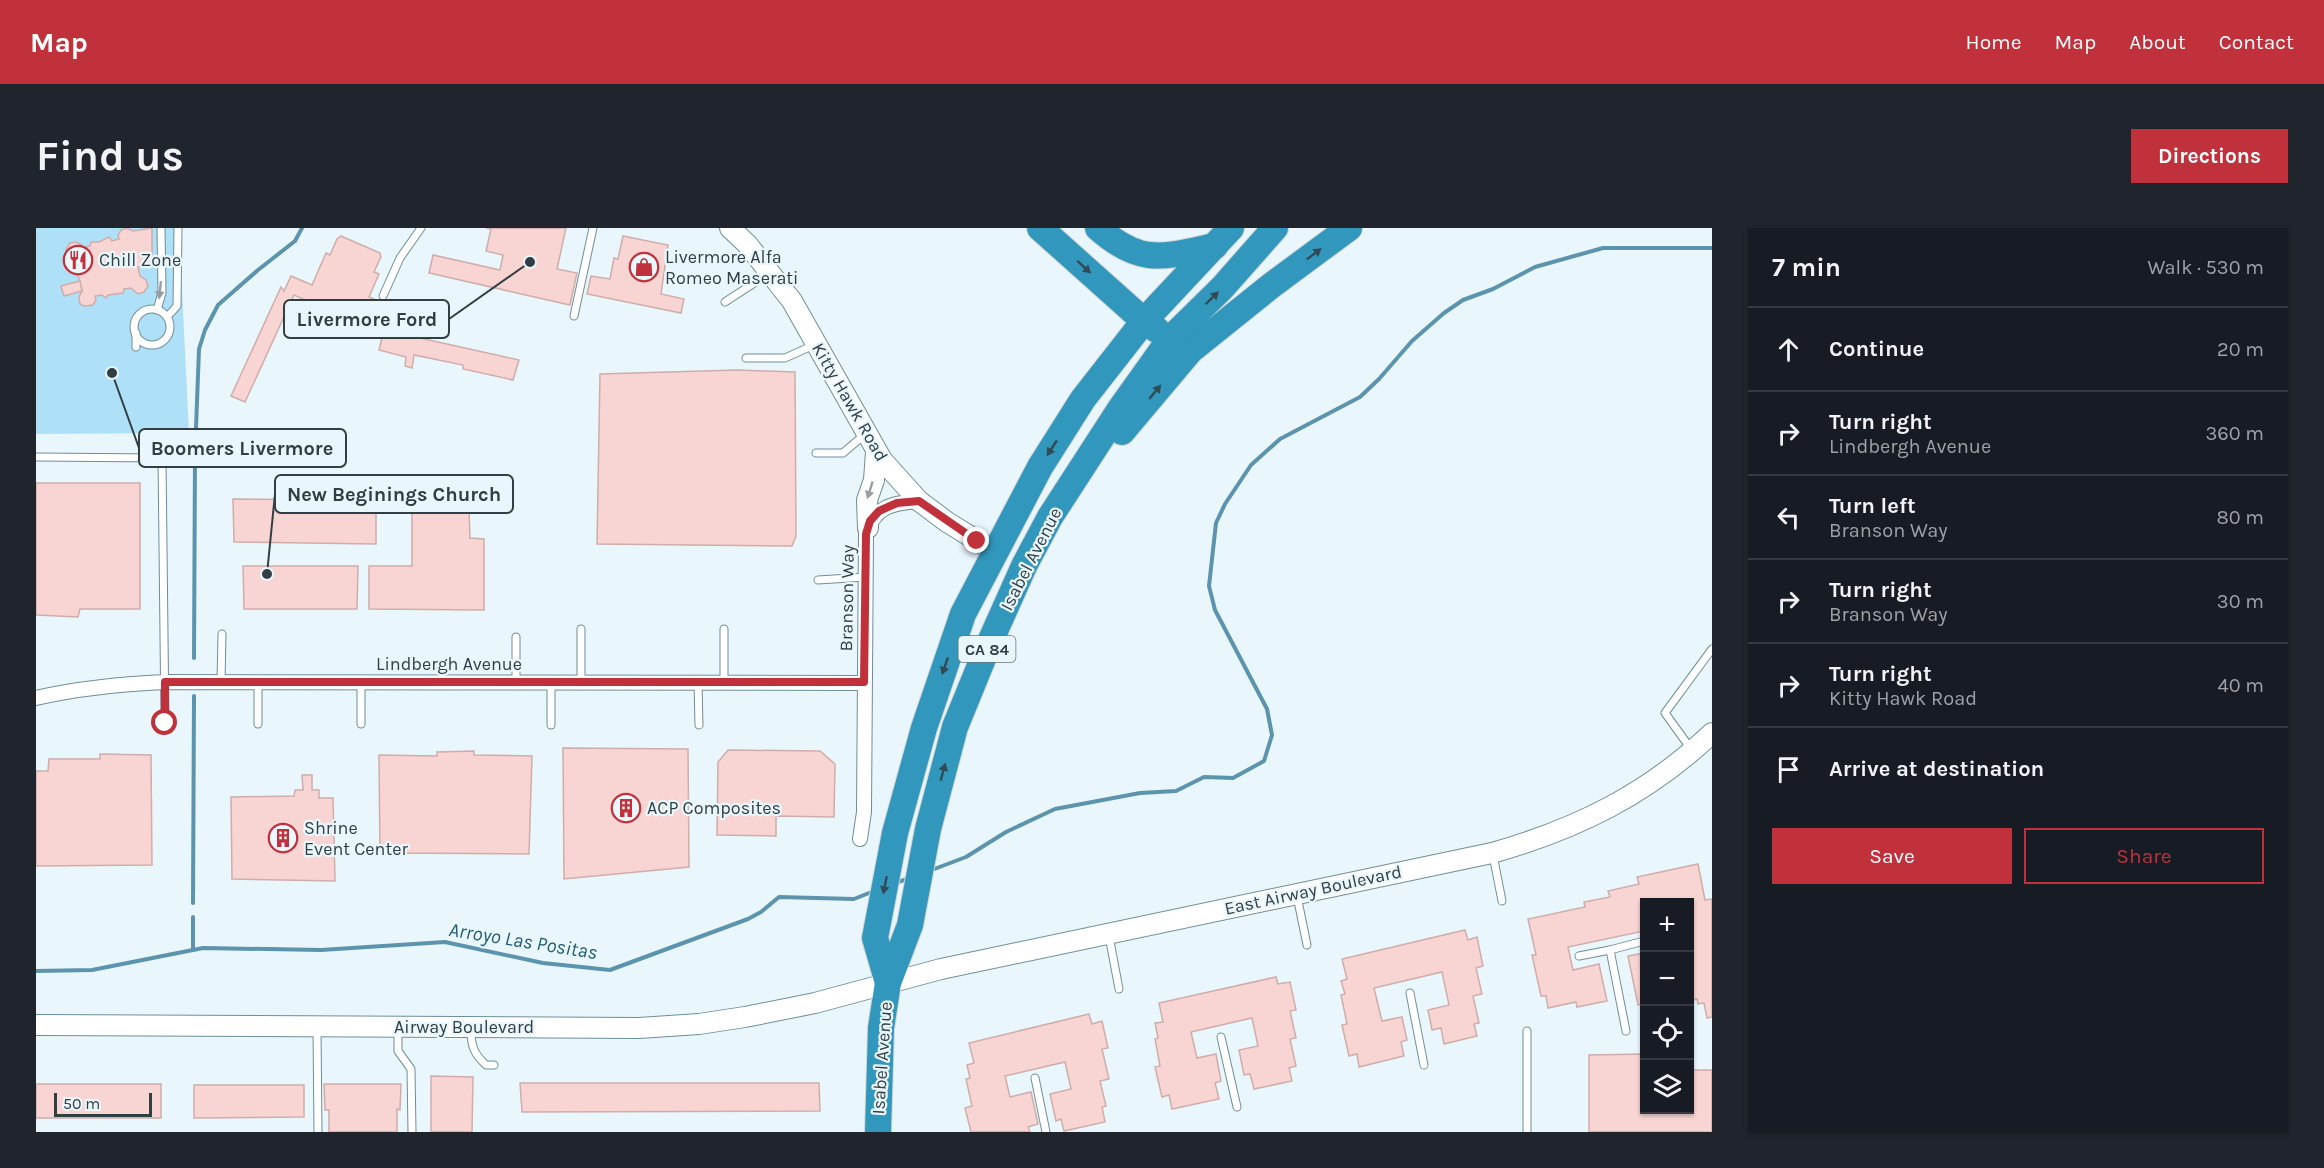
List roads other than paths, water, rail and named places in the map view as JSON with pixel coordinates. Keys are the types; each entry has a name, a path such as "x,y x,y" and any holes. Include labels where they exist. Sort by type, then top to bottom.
{"highway":[{"path":"1040,228 1144,321 1170,339"},
{"path":"1098,228 1116,244 1134,252 1152,256 1171,255 1223,237"},
{"name":"Isabel Avenue","path":"878,1132 881,1028 888,983 910,926 928,829 955,727 986,651 1024,566 1050,518 1120,409 1170,339 1222,288 1275,228"},
{"path":"1074,481 1088,472 1191,350 1272,285 1349,228"},
{"name":"Isabel Avenue","path":"888,983 875,938 895,833 924,728 963,614 1040,466 1077,408 1144,321 1223,237"}],"main road":[{"name":"Kitty Hawk Road","path":"730,228 748,245 792,301 876,452 919,501 947,522 994,551"},
{"path":"868,528 867,500 874,480 876,452"},
{"name":"East Airway Boulevard","path":"888,983 941,969 1492,853 1561,831 1594,816 1646,786 1705,743"},
{"name":"Airway Boulevard","path":"36,1025 639,1028 691,1025 745,1017 888,983"}],"street":[{"name":"Branson Way","path":"860,839 864,812 865,577 868,528 870,521 879,511 897,503 919,501"},
{"name":"Lindbergh Avenue","path":"36,698 68,691 165,682 864,682"}],"lane":[{"path":"157,310 162,293 161,228"},
{"path":"167,317 177,306 178,228"},
{"path":"383,296 400,258 421,228"},
{"path":"574,316 593,228"},
{"path":"725,302 770,273"},
{"path":"136,347 135,322 137,317 146,310 157,310 167,317 170,327 169,347"},
{"path":"136,333 143,342 154,344 164,340 169,332"},
{"path":"746,358 785,358 817,344"},
{"path":"816,453 843,453 866,434"},
{"path":"36,457 162,458 165,723"},
{"path":"818,580 865,577"},
{"path":"581,629 581,682"},
{"path":"724,629 724,682"},
{"path":"221,682 222,634"},
{"path":"516,637 516,682"},
{"path":"1705,743 1665,713 1712,649"},
{"path":"258,682 258,723"},
{"path":"361,724 362,682"},
{"path":"551,682 551,725"},
{"path":"698,682 699,725"},
{"path":"1492,853 1502,901"},
{"path":"1296,894 1307,945"},
{"path":"1108,934 1119,989"},
{"path":"1579,956 1640,942"},
{"path":"1610,950 1626,1031"},
{"path":"1410,993 1424,1065"},
{"path":"317,1026 318,1132"},
{"path":"398,1027 398,1051 411,1069 412,1132"},
{"path":"471,1027 471,1042 475,1055 486,1065 494,1065"},
{"path":"1527,1031 1527,1132"},
{"path":"1221,1037 1237,1107"},
{"path":"1035,1078 1046,1132"}],"waterway":[{"path":"194,658 195,454 199,349 205,330 218,305 295,241 302,228"},
{"name":"Arroyo Las Positas","path":"929,871 966,857 1006,832 1055,809 1140,793 1176,791 1204,777 1233,778 1264,761 1272,735 1267,709 1215,610 1209,586 1216,523 1225,504 1251,465 1280,439 1360,397 1412,341 1463,300 1493,289 1535,267 1603,248 1712,248"},
{"path":"193,903 194,696"},
{"name":"Arroyo Las Positas","path":"895,883 910,878"},
{"name":"Arroyo Las Positas","path":"36,971 92,970 203,948 321,950 445,942 543,963 610,970 748,919 761,912 779,897 854,899 874,891"},
{"path":"193,917 193,950"}],"place":[{"name":"Chill Zone","path":"78,260"},
{"name":"Livermore Ford","path":"530,262"},
{"name":"Livermore Alfa Romeo Maserati","path":"644,267"},
{"name":"Boomers Livermore","path":"112,373"},
{"name":"New Beginings Church","path":"267,574"},
{"name":"ACP Composites","path":"626,808"},
{"name":"Shrine Event Center","path":"283,838"}]}
